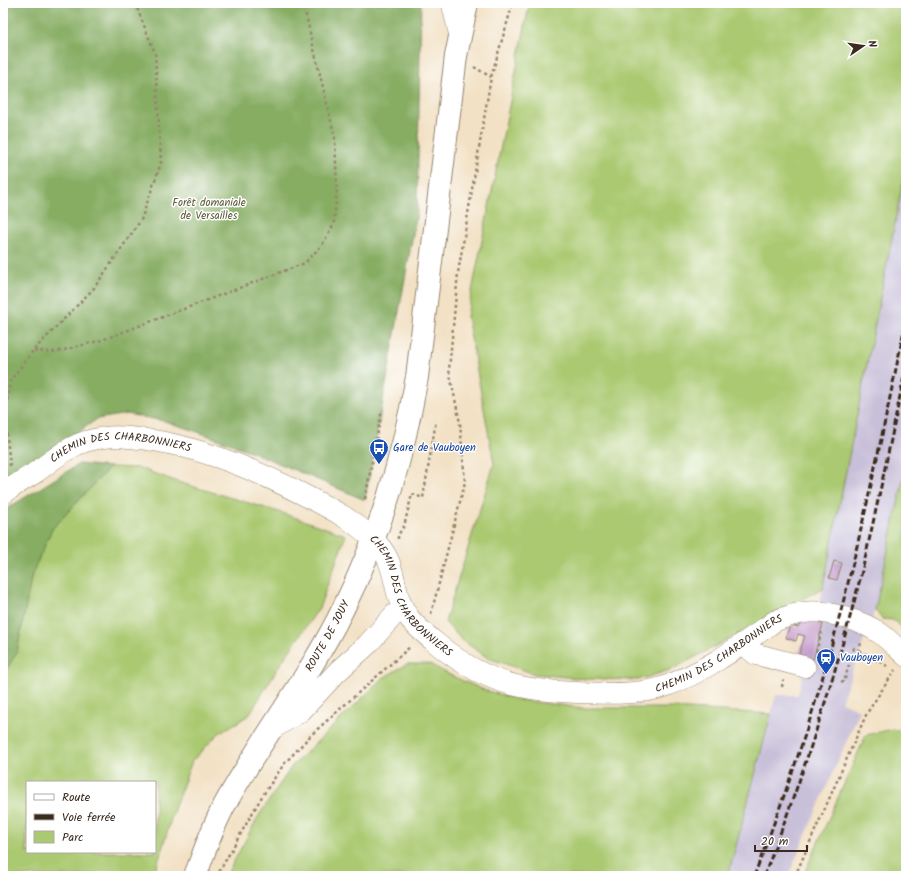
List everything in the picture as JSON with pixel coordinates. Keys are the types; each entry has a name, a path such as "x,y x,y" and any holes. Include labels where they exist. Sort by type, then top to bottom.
{"main road":[{"name":"ROUTE DE JOUY","path":"195,876 223,807 322,648 339,616 367,533 396,473 409,422 416,377 460,36 467,3"}],"street":[{"path":"452,3 460,36"},
{"name":"CHEMIN DES CHARBONNIERS","path":"8,490 69,448 87,441 121,436 150,440 189,449 244,467 347,518 367,533 384,550 390,561 403,609 424,633 478,673 497,681 532,689 581,693 637,692 666,686 706,667 786,616 808,612 829,614 862,623 873,629 901,660"},
{"name":"ROUTE DE JOUY","path":"272,729 301,711 337,672 367,645 394,615 403,609"},
{"path":"743,643 755,654 804,667"}],"path":[{"path":"8,490 5,418 10,381 33,351 94,288 141,220 161,163 155,53 135,3"},
{"path":"33,351 56,352 102,340 305,263 322,245 334,224 337,189 335,138 303,3"},
{"path":"217,876 224,861 284,764 312,734 424,633 429,622 465,482 460,423 449,370 458,273 491,76 513,3"},
{"path":"367,533 382,410"},
{"path":"398,543 398,536 404,526 412,494 423,498 436,421"},
{"path":"795,876 867,713 901,660 854,648 844,682 841,681"}],"shaded area":[{"path":"906,166 906,467 875,610 841,702 860,710 788,876 728,876 776,695 798,695 823,588"}],"green space":[{"name":"Forêt domaniale de Versailles","path":"3,3 421,3 417,212 365,500 250,451 201,433 164,421 127,414 97,419 3,486"},
{"path":"531,3 906,3 906,166 823,588 673,669 638,680 587,679 535,674 488,658 462,640 445,622 494,464 467,316 528,11"},
{"path":"79,464 110,467 52,529 32,574 17,652 3,675 3,511"},
{"path":"110,467 139,468 181,483 279,512 346,535 319,608 279,666 249,715 218,734 192,761 175,806 154,876 3,876 3,675 17,651 32,574 52,529"},
{"path":"906,467 906,633 893,620 882,619 875,610"},
{"path":"407,664 430,664 452,676 484,690 519,700 583,708 672,708 771,714 728,876 226,876 258,817 292,766 383,678"},
{"path":"892,729 906,732 906,876 803,876 866,735"}],"building":[{"path":"834,561 842,563 837,580 829,578"},
{"name":"Vauboyen","path":"801,618 823,624 813,659 799,654 805,636 798,634 796,641 786,638 790,625 798,627"}],"railway":[{"path":"754,876 811,716 839,620 860,535 906,321"},
{"path":"764,876 818,725 852,610 868,546 906,367"}],"place":[{"name":"Gare de Vauboyen","path":"379,465"},
{"name":"Vauboyen","path":"826,675"}]}
